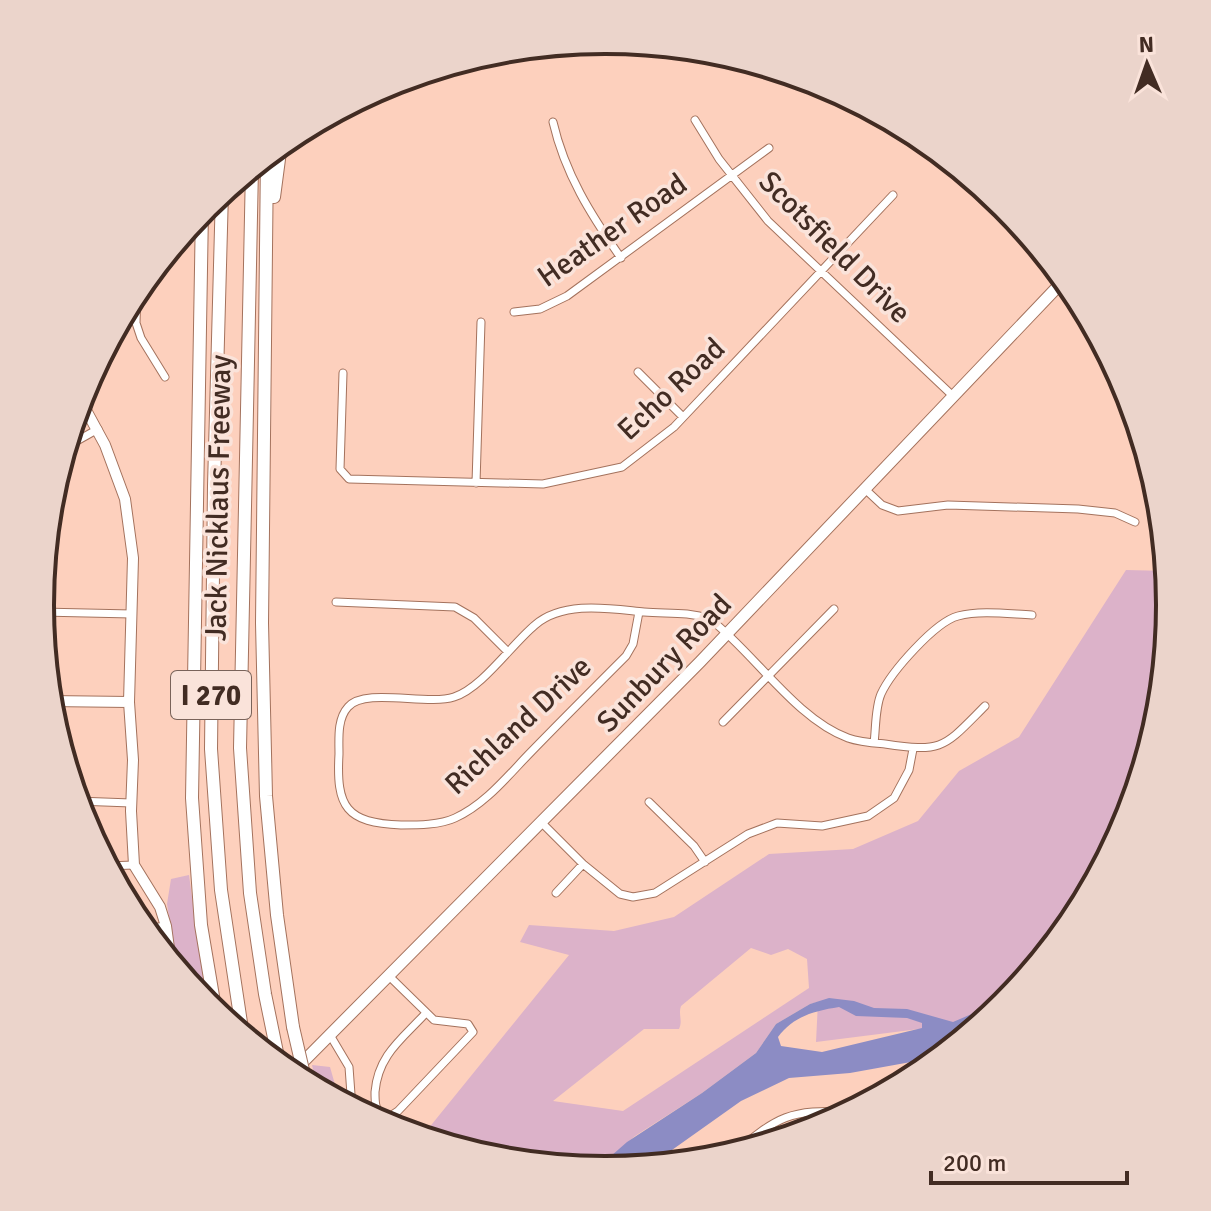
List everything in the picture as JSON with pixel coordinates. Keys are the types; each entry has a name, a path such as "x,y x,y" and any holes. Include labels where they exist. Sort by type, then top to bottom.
{"highway":[{"path":"266,352 274,191 278,162"},
{"path":"267,171 262,623 266,796 277,915 293,1027 302,1066"},
{"name":"Jack Nicklaus Freeway","path":"252,183 240,748 250,893 276,1047"},
{"name":"Jack Nicklaus Freeway","path":"221,211 211,749 221,890 240,1018"},
{"path":"201,231 202,350 192,798 201,925 212,991"}],"main road":[{"name":"Sunbury Road","path":"300,1065 726,634 1056,288"}],"street":[{"name":"Scotsfield Drive","path":"695,120 768,221 954,397"},
{"path":"553,122 567,169 587,209 621,258"},
{"name":"Heather Road","path":"514,312 540,309 567,296 769,148"},
{"name":"Echo Road","path":"343,373 340,463 343,475 355,480 543,484 622,467 674,427 893,195"},
{"path":"136,317 141,338 165,377"},
{"path":"476,483 481,322"},
{"path":"638,372 683,417"},
{"path":"89,413 119,477 125,499 133,558 129,702 134,865 160,907 168,941"},
{"path":"80,439 98,429"},
{"path":"866,490 882,505 898,511 948,505 1078,509 1115,513 1135,522"},
{"path":"336,602 455,607 474,618 507,651 543,619 580,608 691,612 710,619 822,726 851,739 874,743 913,749 940,746 955,736 985,706"},
{"path":"723,722 834,609"},
{"path":"54,612 132,614"},
{"name":"Richland Drive","path":"507,651 474,685 455,697 433,700 370,698 349,705 342,716 340,728 337,783 349,810 377,824 418,825 454,819 484,800 626,656 633,644 639,612"},
{"path":"874,743 880,696 893,674 942,624 967,614 1032,615"},
{"path":"63,701 129,702"},
{"path":"541,822 583,864 620,894 633,897 655,893 748,834 777,823 822,826 868,816 894,798 909,770 913,749"},
{"path":"90,801 131,803"},
{"path":"649,802 694,846 705,862"},
{"path":"556,893 583,864"},
{"path":"120,866 134,865"},
{"path":"158,927 166,926"},
{"path":"389,976 425,1014 444,1023 468,1024 473,1032 393,1114"},
{"path":"376,1107 380,1066 425,1014"},
{"path":"330,1035 349,1067 351,1094"},
{"path":"753,1136 786,1115 826,1111"}],"shaded area":[{"path":"1126,570 1156,571 1156,642 1152,677 1138,748 1115,817 1083,881 1043,941 995,995 941,1043 914,1062 906,1040 919,1029 816,1042 818,1002 776,1024 756,1053 702,1093 635,1136 610,1157 534,1152 429,1128 569,955 520,942 529,925 614,931 674,917 769,854 853,849 918,821 959,771 1019,737","holes":["751,948 771,955 788,949 807,959 809,988 623,1111 553,1101 644,1029 679,1029 681,1006"]},
{"path":"189,875 204,982 174,948 167,904 171,879"},
{"path":"312,1065 330,1067 335,1086 330,1083 314,1073"}],"water":[{"path":"829,998 854,1001 874,1008 907,1009 953,1022 978,1011 916,1061 850,1073 789,1078 741,1101 668,1153 610,1157 756,1053 776,1024 810,1004","holes":["839,1007 856,1016 907,1018 922,1023 922,1028 822,1052 781,1046 778,1037 805,1016"]}]}
